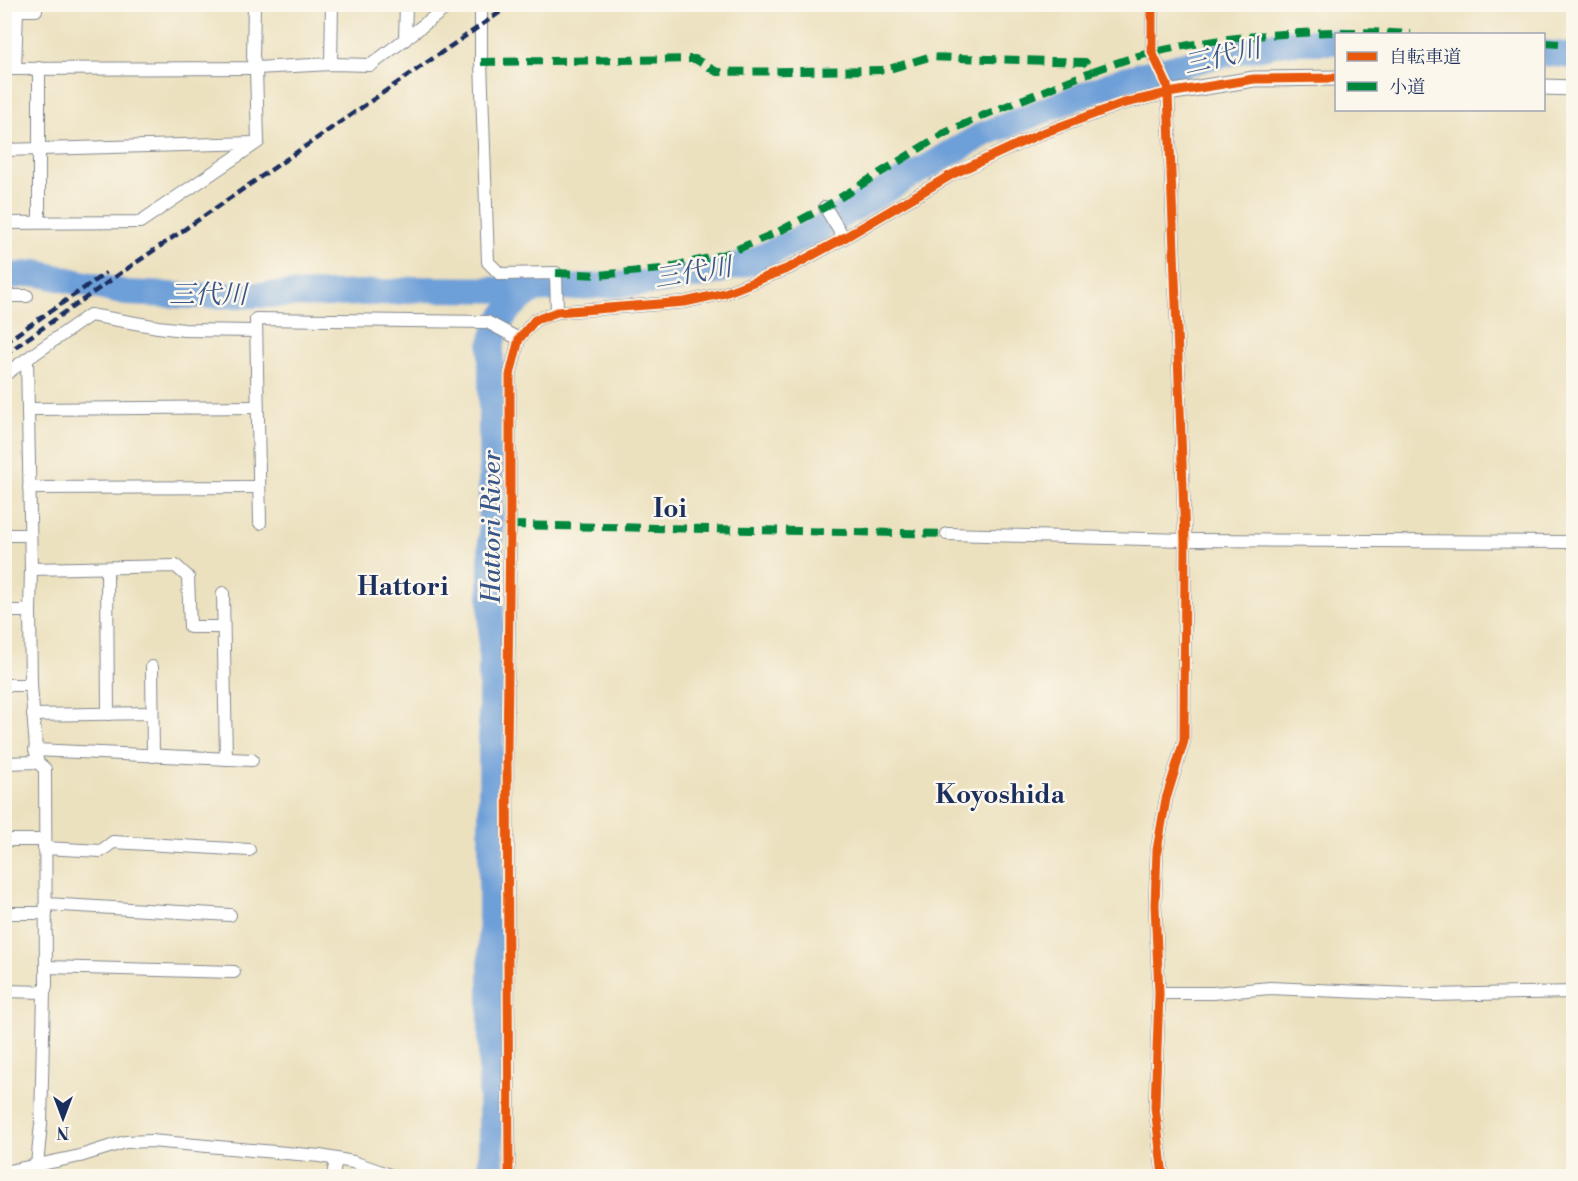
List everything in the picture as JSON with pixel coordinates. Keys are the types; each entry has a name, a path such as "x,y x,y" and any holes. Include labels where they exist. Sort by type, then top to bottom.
{"street":[{"path":"36,4 36,10 16,10 10,69 371,65 451,4"},
{"path":"4,223 140,222 258,142 256,68 253,57 254,4"},
{"path":"331,64 332,4"},
{"path":"405,39 406,4"},
{"path":"481,4 488,262 500,274 556,273 557,310"},
{"path":"1152,4 1152,52 1167,89 1185,540 1184,741 1166,799 1157,850 1155,905 1159,993 1155,1107 1163,1176"},
{"path":"39,68 39,222"},
{"path":"509,1176 507,751 510,375 515,338 535,320 557,310 685,302 725,293 789,267 951,175 1040,134 1167,89 1254,79 1335,78"},
{"path":"1545,87 1574,88"},
{"path":"4,150 256,143"},
{"path":"826,208 843,237"},
{"path":"4,297 27,296"},
{"path":"4,375 90,315 184,330 256,331"},
{"path":"260,523 255,319 487,322 515,338"},
{"path":"27,359 31,685 36,756 45,769 46,986 41,1124 37,1165"},
{"path":"29,409 257,407"},
{"path":"29,488 259,487"},
{"path":"947,534 1185,540 1574,542"},
{"path":"4,535 29,535"},
{"path":"31,569 176,566 188,577 190,627 223,627"},
{"path":"107,568 108,714"},
{"path":"223,593 226,759"},
{"path":"4,611 30,611"},
{"path":"152,667 153,756"},
{"path":"4,685 31,685"},
{"path":"33,715 152,713"},
{"path":"4,763 36,756 153,756 252,760"},
{"path":"4,840 101,851 113,842 249,850"},
{"path":"4,914 46,909 230,915"},
{"path":"46,967 234,972"},
{"path":"1159,993 1212,993 1270,988 1433,995 1574,992"},
{"path":"4,991 44,992"},
{"path":"4,1172 80,1156 125,1142 150,1141 336,1159 353,1162 393,1176"},
{"path":"333,1176 336,1159"}],"waterway":[{"name":"三代川","path":"4,277 37,273 126,293 193,296 333,294 417,289 533,290 657,282 705,275 751,262 809,234 984,134 1124,79 1285,42 1335,42"},
{"name":"三代川","path":"1545,53 1574,56"},
{"name":"Hattori River","path":"491,1176 491,346 506,313 533,290"}],"railway":[{"path":"4,355 512,4"},
{"path":"4,343 106,273"}],"marked path":[{"path":"481,62 695,59 717,72 886,70 929,57 1085,62 1093,71 1147,54 1218,40 1314,32 1379,33"},
{"path":"1545,43 1574,45"},
{"path":"556,273 600,275 661,269 726,254 778,232 825,207 943,134 1093,71"},
{"path":"510,525 947,534"}],"cycle path":[{"path":"1152,4 1152,52 1167,85 1168,93 1185,540 1184,741 1166,799 1157,850 1155,905 1159,993 1155,1107 1163,1176"},
{"path":"509,1176 507,751 510,375 519,339 535,320 557,312 685,302 725,293 789,268 951,175 1040,134 1121,104 1168,93 1254,79 1335,78"}],"district":[{"name":"Ioi","path":"670,508"},
{"name":"Hattori","path":"403,586"},
{"name":"Koyoshida","path":"1000,794"}]}
